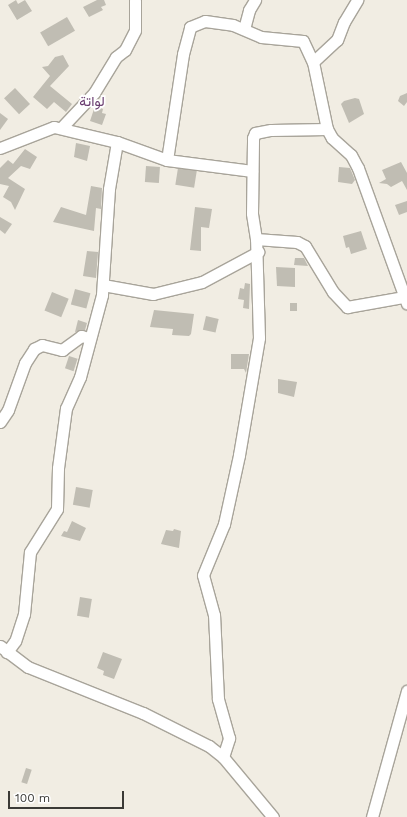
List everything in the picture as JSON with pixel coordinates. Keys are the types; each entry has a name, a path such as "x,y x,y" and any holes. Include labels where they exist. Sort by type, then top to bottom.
{"street":[{"path":"62,127 94,93 116,57 125,50 135,30 135,0"},
{"path":"244,29 249,10 255,0"},
{"path":"313,62 337,40 358,2"},
{"path":"167,160 188,29 195,24 205,21 235,25 261,37 302,41 313,62 327,129 332,138 351,155 358,168 406,300 347,307 333,292 305,246 297,242 256,239"},
{"path":"0,148 45,129 62,127 117,142 167,160 252,171"},
{"path":"223,757 229,738 218,699 214,615 203,575 224,524 240,455 260,330 258,252 252,213 253,138 259,131 327,129"},
{"path":"117,142 109,189 103,285 80,377 66,408 58,468 57,508 30,552 25,610 15,641 3,649 28,667 176,727 209,746 223,757 273,817"},
{"path":"103,285 153,294 202,282 258,252"},
{"path":"0,422 8,410 25,363 34,350 42,345 62,350 81,336 90,338"},
{"path":"372,817 407,691"}],"building":[{"path":"16,0 18,4 25,0 32,11 17,20 8,5"},
{"path":"97,0 104,0 106,5 101,7 103,10 89,17 83,7"},
{"path":"67,17 75,31 48,46 40,33"},
{"path":"63,55 69,66 50,86 72,104 66,112 54,102 47,109 33,97 50,76 42,67 48,66 55,57"},
{"path":"15,88 30,104 19,114 4,98"},
{"path":"407,93 407,102 404,106 398,101 400,96"},
{"path":"355,98 359,99 364,114 349,123 341,104 344,101"},
{"path":"95,106 103,109 102,113 106,114 102,125 90,121"},
{"path":"0,113 8,119 0,130"},
{"path":"76,143 90,146 87,161 74,157"},
{"path":"25,149 37,157 30,169 21,166 8,178 25,189 15,210 11,202 3,197 9,186 0,184 0,168 8,160 13,164"},
{"path":"401,162 407,173 407,190 402,181 391,187 387,184 379,183 386,179 382,170"},
{"path":"146,166 160,167 159,183 145,182"},
{"path":"339,167 350,168 355,180 352,184 338,182"},
{"path":"178,168 197,171 194,188 175,185"},
{"path":"91,186 102,188 101,209 96,208 94,231 53,222 61,207 86,215"},
{"path":"407,201 407,212 399,215 395,205"},
{"path":"195,207 212,209 209,228 201,227 201,251 190,250"},
{"path":"0,217 12,224 5,234 0,230"},
{"path":"361,231 367,249 351,254 349,247 346,248 343,236"},
{"path":"87,251 98,252 96,278 83,276"},
{"path":"295,258 304,258 308,266 294,265"},
{"path":"276,267 295,268 295,287 277,286"},
{"path":"245,283 250,284 249,309 243,308 244,300 238,299 240,288 244,289"},
{"path":"75,289 90,293 86,309 71,304"},
{"path":"52,292 69,299 61,317 45,311"},
{"path":"290,303 297,303 297,311 290,311"},
{"path":"154,310 194,314 191,334 189,336 172,335 173,329 150,327"},
{"path":"206,316 219,319 216,333 203,330"},
{"path":"78,320 87,323 85,330 75,332"},
{"path":"231,354 249,354 246,373 244,369 231,369"},
{"path":"69,356 78,359 74,371 65,368"},
{"path":"278,379 297,382 294,397 278,393"},
{"path":"76,487 93,490 90,508 73,505"},
{"path":"72,521 86,528 80,541 61,536 64,531 67,532"},
{"path":"174,529 181,531 179,548 161,544 166,530 173,531"},
{"path":"80,597 92,599 89,618 77,616"},
{"path":"103,652 122,659 114,679 103,675 104,671 97,668"},
{"path":"26,768 32,770 27,784 21,782"}],"district":[{"name":"لواتة","path":"92,101"}]}
